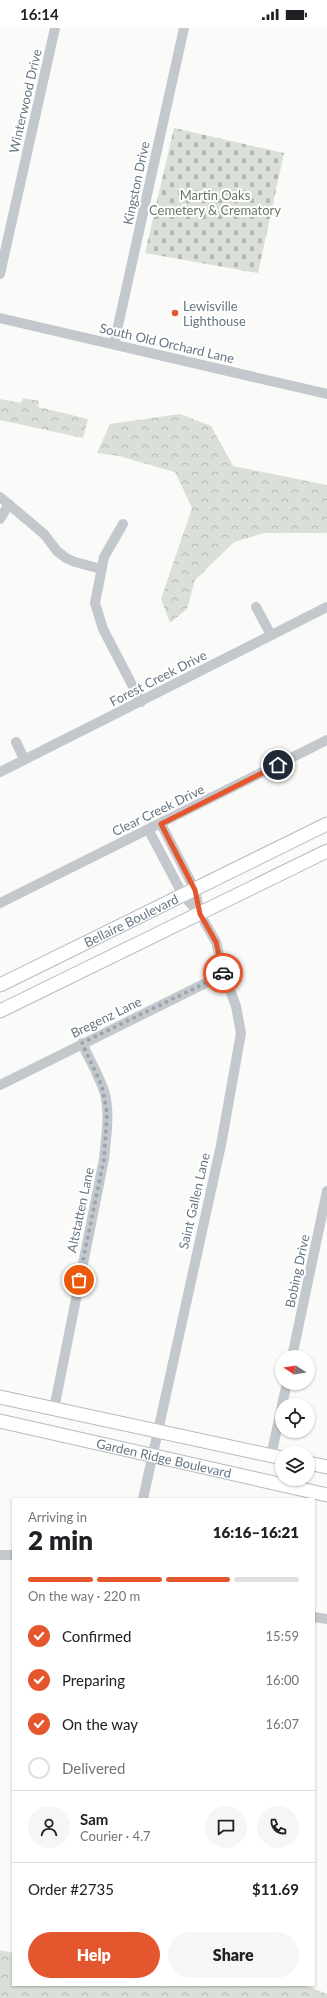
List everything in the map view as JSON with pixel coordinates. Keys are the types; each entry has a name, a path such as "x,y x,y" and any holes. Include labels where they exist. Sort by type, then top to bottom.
{"main road":[{"name":"Bellaire Boulevard","path":"0,985 327,824"},
{"name":"Bellaire Boulevard","path":"0,1011 327,851"},
{"name":"Garden Ridge Boulevard","path":"0,1397 275,1457"},
{"name":"Garden Ridge Boulevard","path":"0,1421 327,1495"},
{"path":"315,1464 327,1467"}],"street":[{"name":"Winterwood Drive","path":"0,274 55,28"},
{"name":"Kingston Drive","path":"114,344 184,28"},
{"name":"South Old Orchard Lane","path":"0,318 327,394"},
{"path":"0,497 44,534 57,551 66,558 101,569"},
{"path":"0,519 9,504"},
{"path":"123,524 104,557 95,603 103,629 141,702"},
{"path":"256,607 271,635"},
{"name":"Forest Creek Drive","path":"0,772 327,607"},
{"name":"Clear Creek Drive","path":"0,903 327,740"},
{"path":"16,742 24,759"},
{"path":"161,824 189,893"},
{"path":"148,829 189,893"},
{"name":"Saint Gallen Lane","path":"143,1498 156,1432 221,1144 241,1033 236,1006 224,974 216,942 189,893"},
{"name":"Bregenz Lane","path":"0,1085 82,1043 224,974"},
{"name":"Altstatten Lane","path":"54,1409 63,1355 104,1159 107,1113 105,1095 82,1043"},
{"name":"Bobing Drive","path":"293,1350 327,1191"},
{"path":"0,1555 12,1555"},
{"path":"315,1617 327,1619"}],"green space":[{"name":"Martin Oaks Cemetery & Crematory","path":"174,128 284,153 258,273 145,253"},
{"path":"23,398 39,401 38,407 88,419 83,438 0,420 0,399 21,403"},
{"path":"180,414 211,426 233,466 327,485 327,533 264,533 234,542 195,580 187,609 170,623 161,599 192,508 175,472 119,456 97,453 110,424"},
{"path":"0,1950 12,1953 12,1986 307,1986 327,1994 327,1998 0,1998"}],"way so far":[{"path":"79,1280 104,1159 107,1113 105,1095 102,1086 82,1043 124,1024 224,974 223,973"}],"place":[{"name":"Lewisville Lighthouse","path":"175,313"}],"route":[{"path":"223,973 216,942 200,914 195,890 161,824 278,765"}]}
